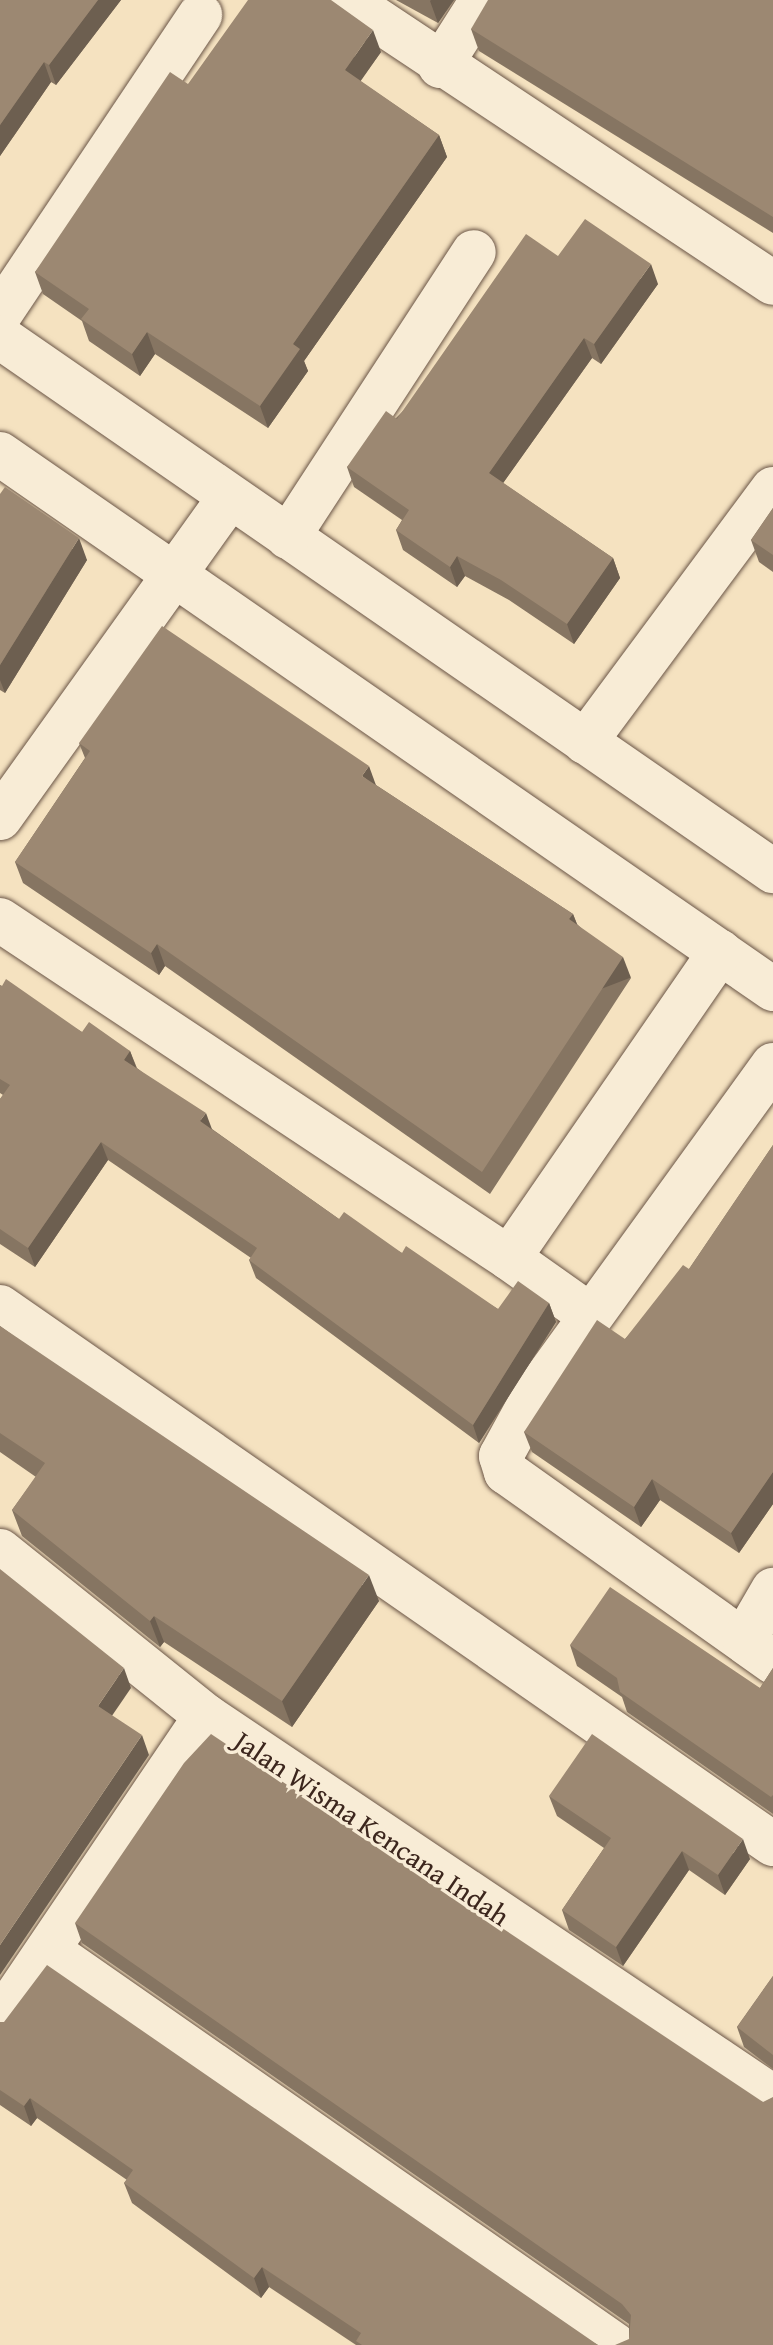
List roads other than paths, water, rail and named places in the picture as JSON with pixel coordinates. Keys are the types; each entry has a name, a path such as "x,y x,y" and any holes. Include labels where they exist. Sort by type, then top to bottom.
{"street":[{"path":"347,0 440,66 773,283"},
{"path":"440,66 482,0"},
{"path":"0,314 200,15"},
{"path":"288,537 474,252"},
{"path":"0,337 773,871"},
{"path":"0,454 773,989"},
{"path":"585,742 773,489"},
{"path":"0,818 230,497"},
{"path":"0,920 509,1258 591,1316"},
{"path":"509,1258 720,952"},
{"path":"773,1065 591,1316 505,1443 506,1472 758,1651 773,1590"},
{"path":"0,1307 773,1844"},
{"path":"0,1551 206,1716"},
{"name":"Jalan Wisma Kencana Indah","path":"0,2020 206,1716 773,2097"},
{"path":"48,1950 615,2345"}]}
